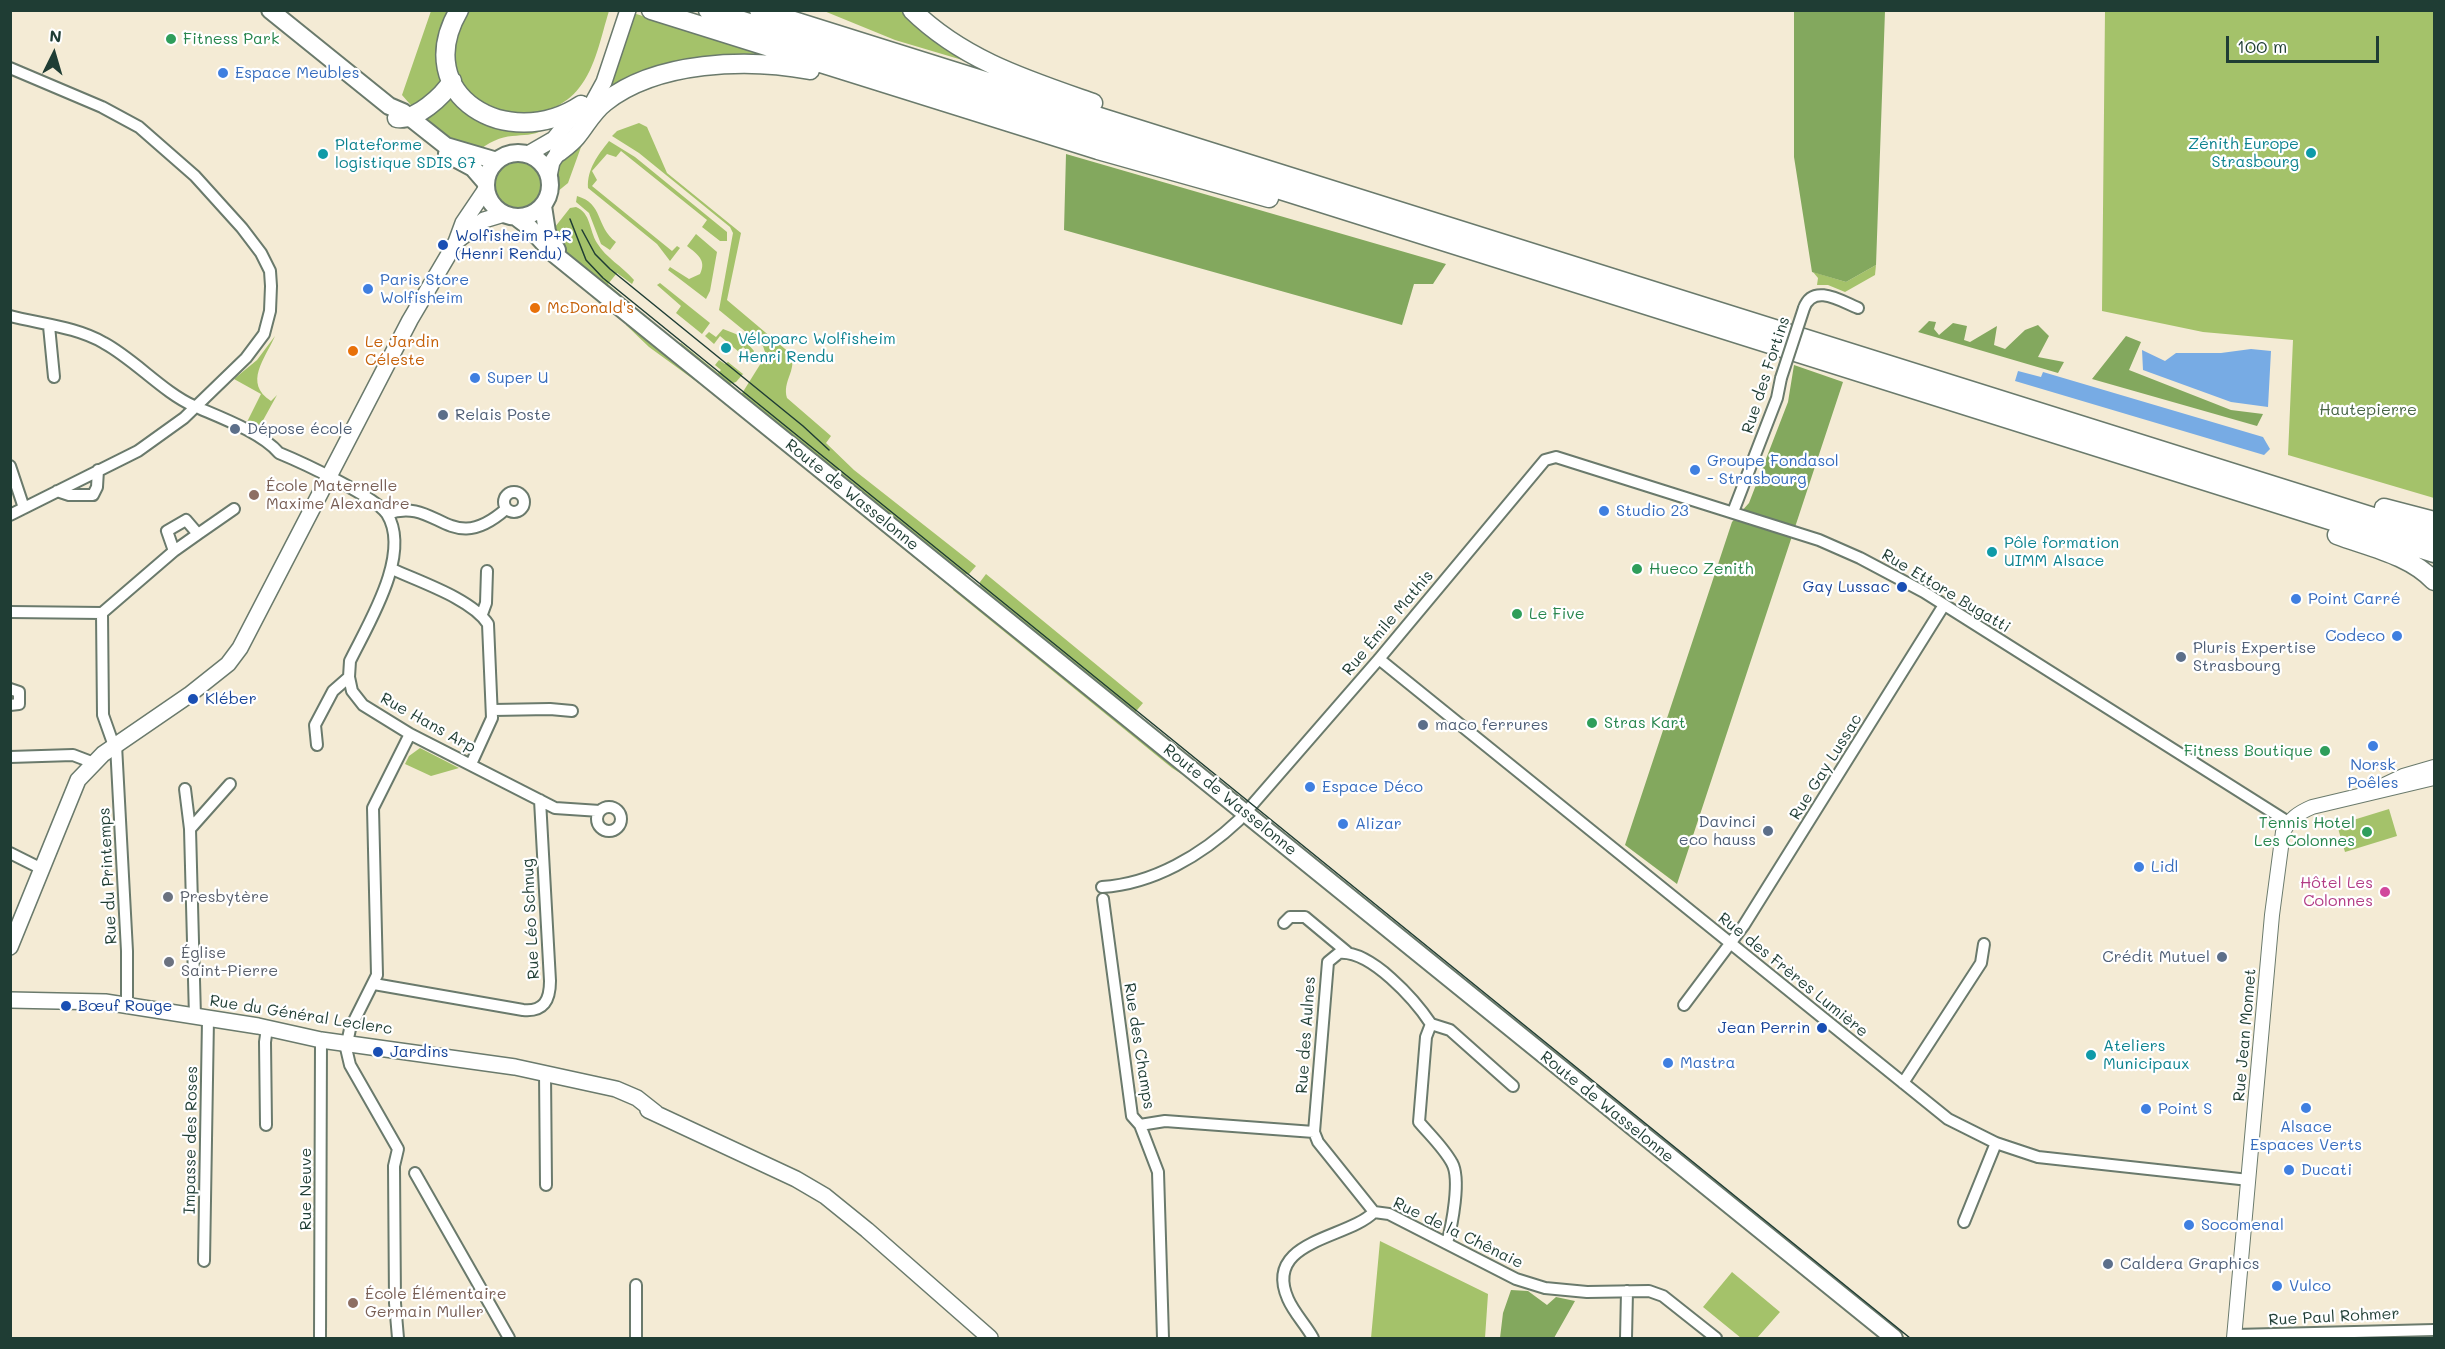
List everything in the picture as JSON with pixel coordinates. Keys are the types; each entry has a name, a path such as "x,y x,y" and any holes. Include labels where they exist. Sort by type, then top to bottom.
{"highway":[{"path":"459,10 447,34 447,61 452,81 475,110 506,123 532,123 564,114 581,105"},
{"path":"651,10 1043,134 1225,187 1488,255"},
{"path":"708,10 2434,554"},
{"path":"759,10 2434,536"},
{"path":"912,10 943,37 997,68 1228,149 1320,187"},
{"path":"559,152 576,138 594,112 620,91 667,74 716,65 780,65 839,76 965,114 1043,134"},
{"path":"399,114 444,93 452,81"},
{"path":"597,124 620,91"},
{"path":"2122,438 2204,455 2336,496 2434,521"},
{"path":"2173,471 2237,500 2402,558 2418,567 2434,581"}],"main road":[{"path":"270,10 399,114 446,146 497,161"},
{"path":"528,154 554,139 581,105 622,17"},
{"path":"566,263 549,238 543,217 543,206 551,188 549,176 552,162 598,96 622,17"},
{"path":"399,114 432,146 472,168 486,186 494,206 510,216"},
{"path":"10,947 78,780 115,746 189,695 228,664 240,648 410,320 486,186 489,171 497,161 508,154 528,154 539,160 549,176"},
{"path":"456,242 484,220 528,216 543,206"},
{"name":"Route de Wasselonne","path":"510,216 528,226 542,244 1894,1338"},
{"name":"Rue du Général Leclerc","path":"10,1000 78,1000 127,1006 267,1028 321,1040 545,1072 585,1082 796,1179 825,1196 884,1244 990,1338"}],"street":[{"path":"10,68 102,107 139,127 195,176 261,253 270,272 271,286 270,311 264,334 246,358 184,418 138,451 10,515"},
{"name":"Rue des Fortins","path":"1733,512 1777,398 1781,378 1806,301 1814,295 1823,294 1858,308"},
{"path":"10,316 84,334 104,343 194,406 244,430 379,505 387,514 394,537 392,568 350,661 349,677 333,691 315,725 317,745"},
{"path":"50,326 54,377"},
{"name":"Rue Émile Mathis","path":"1102,893 1143,881 1214,842 1246,813 1379,659 1545,460 1556,457"},
{"name":"Rue Ettore Bugatti","path":"1556,457 1819,540 1850,553 1944,605 2288,822"},
{"path":"10,466 24,508"},
{"path":"57,491 69,495 93,495 97,487 98,470"},
{"path":"10,612 102,613 174,551 234,509"},
{"path":"387,514 400,510 416,510 453,529 467,531 494,520 506,509"},
{"path":"174,551 167,531 186,520 198,534"},
{"path":"392,568 482,614 488,624 493,710 484,738 471,764"},
{"path":"482,614 486,603 487,571"},
{"name":"Rue Gay Lussac","path":"1684,1005 1731,944 1944,605"},
{"name":"Rue du Printemps","path":"102,613 103,715 115,746 127,951 127,1006"},
{"name":"Rue des Frères Lumière","path":"1379,659 1948,1119 1996,1143 2038,1157 2249,1180"},
{"name":"Rue Hans Arp","path":"349,677 352,691 363,705 410,734 555,808 600,811"},
{"path":"10,689 19,692 19,704 10,705"},
{"path":"493,710 572,711"},
{"path":"399,1338 394,1303 394,1177 398,1149 350,1065 347,1042 351,1029 374,984 378,942 373,808 380,789 410,734"},
{"path":"10,757 73,755 94,763"},
{"path":"2368,792 2403,776 2434,767"},
{"path":"2288,822 2299,812 2312,807 2434,778"},
{"path":"190,829 231,784"},
{"name":"Impasse des Roses","path":"185,789 190,829 201,1018 204,1261"},
{"name":"Rue Léo Schnug","path":"374,984 523,1010 532,1011 544,1005 550,994 550,981 540,800"},
{"name":"Rue Jean Monnet","path":"2235,1337 2279,844 2288,822"},
{"path":"10,853 42,868"},
{"name":"Rue des Champs","path":"1102,893 1132,1116 1140,1125 1158,1172 1163,1338"},
{"path":"1284,923 1290,917 1305,917 1347,952 1361,956 1416,1001 1431,1024 1450,1030 1513,1086"},
{"path":"1903,1083 1981,963 1984,944"},
{"name":"Rue des Aulnes","path":"1314,1132 1326,967 1333,956 1347,952"},
{"path":"1431,1024 1426,1037 1419,1122 1452,1163 1456,1175 1451,1229 1447,1243"},
{"path":"266,1125 265,1042 267,1028"},
{"name":"Rue Neuve","path":"320,1338 321,1040"},
{"path":"545,1072 546,1185"},
{"path":"1140,1125 1165,1121 1314,1132"},
{"name":"Rue de la Chênaie","path":"1314,1132 1318,1142 1374,1212 1389,1214 1516,1279 1545,1287 1587,1292 1649,1291 1663,1296 1716,1338"},
{"path":"1965,1222 1996,1143"},
{"path":"415,1173 509,1338"},
{"path":"1313,1338 1288,1300 1283,1284 1287,1267 1293,1255 1308,1244 1366,1220 1374,1212"},
{"path":"636,1285 636,1338"},
{"path":"1626,1291 1626,1338"},
{"name":"Rue Paul Rohmer","path":"2235,1337 2434,1330"}],"green space":[{"path":"431,11 452,11 443,35 465,108 546,128 532,134 499,139 480,150 436,129 420,114 402,95"},
{"path":"467,11 609,11 594,61 579,88 562,103 542,112 521,114 499,110 480,101 464,87 455,68 453,45"},
{"path":"824,11 907,11 969,62 895,40"},
{"path":"1794,11 1885,11 1876,265 1846,282 1812,272 1794,157"},
{"name":"Hautepierre","path":"2105,11 2434,11 2434,498 2288,455 2293,340 2203,332 2102,311"},
{"path":"633,13 782,59 718,57 593,113"},
{"path":"639,123 647,127 667,173 741,233 727,300 791,354 792,366 786,386 787,398 831,436 826,443 854,470 976,566 969,574 961,575 741,395 766,355 763,346 719,310 733,233 730,227 639,153 612,136 617,131"},
{"path":"585,136 568,183 557,192 557,162"},
{"path":"609,141 635,157 727,232 727,241 720,241 702,227 707,220 621,151 616,157 607,154 592,171 597,180 592,186 672,251 677,246 680,248 670,261 657,244 588,188 591,168"},
{"path":"1066,154 1446,264 1433,284 1414,284 1402,325 1064,230"},
{"path":"513,160 523,160 536,167 543,180 543,190 536,203 523,210 513,210 504,206 497,199 493,190 493,180 497,171 504,164"},
{"path":"577,196 592,204 609,236 616,242 610,250 601,244 589,213 576,202"},
{"path":"576,207 584,213 594,238 601,248 634,280 632,284 617,273 608,284 622,296 619,300 569,259 551,232 570,208"},
{"path":"696,234 717,252 710,291 706,299 668,270 670,267 689,279 700,274 702,261 687,246"},
{"path":"1876,265 1875,275 1845,292 1828,285 1817,285 1818,278 1813,272 1846,282"},
{"path":"660,283 710,323 702,334 676,313 681,306 657,285"},
{"path":"629,321 951,583 949,586 708,390 649,347 626,325"},
{"path":"1929,321 1936,322 1934,329 1939,335 1953,323 1967,326 1964,340 1970,342 1997,326 1994,345 2005,349 2025,330 2038,325 2049,336 2038,357 2064,362 2058,373 1918,332"},
{"path":"723,329 741,336 754,351 753,356 743,347 739,352 720,336 714,344 705,336 709,332 716,337"},
{"path":"275,336 262,362 257,379 263,394 271,401 277,395 261,424 267,427 264,434 246,424 261,394 234,379 257,360"},
{"path":"2126,336 2141,342 2129,370 2231,410 2263,414 2257,426 2092,379"},
{"path":"681,343 718,373 721,370 715,365 719,360 725,364 728,362 743,374 736,382 727,385 678,347"},
{"path":"1794,365 1843,382 1677,884 1625,845 1732,522 1749,503 1788,402"},
{"path":"986,574 1143,703 1132,716 980,590 980,582"},
{"path":"955,586 1185,773 1183,775 1172,768 953,590"},
{"path":"420,748 459,768 431,776 405,764 409,756"},
{"name":"Tennis Hotel Les Colonnes","path":"2389,809 2397,836 2345,852 2337,825"},
{"path":"1380,1241 1488,1294 1485,1338 1371,1338"},
{"path":"1732,1272 1780,1312 1757,1338 1741,1338 1703,1307"},
{"path":"1511,1290 1528,1291 1547,1305 1556,1297 1575,1301 1554,1338 1500,1338 1503,1313"}],"water":[{"path":"2251,349 2271,351 2268,407 2231,402 2143,370 2142,350 2165,361 2176,353 2221,353"},
{"path":"2018,371 2041,377 2043,372 2263,437 2270,449 2264,455 2015,381"}],"tram line":[{"path":"570,219 586,260 603,278 1910,1338"},
{"path":"582,230 595,254 610,269 803,426 829,450"}],"place":[{"name":"Fitness Park","path":"171,39"},
{"name":"Espace Meubles","path":"223,73"},
{"name":"Zénith Europe Strasbourg","path":"2311,153"},
{"name":"Plateforme logistique SDIS 67","path":"323,154"},
{"name":"Wolfisheim P+R (Henri Rendu)","path":"443,245"},
{"name":"Paris Store Wolfisheim","path":"368,289"},
{"name":"McDonald's","path":"535,308"},
{"name":"Véloparc Wolfisheim Henri Rendu","path":"726,348"},
{"name":"Le Jardin Céleste","path":"353,351"},
{"name":"Super U","path":"475,378"},
{"name":"Relais Poste","path":"443,415"},
{"name":"Dépose école","path":"235,429"},
{"name":"Groupe Fondasol - Strasbourg","path":"1695,470"},
{"name":"École Maternelle Maxime Alexandre","path":"254,495"},
{"name":"Studio 23","path":"1604,511"},
{"name":"Pôle formation UIMM Alsace","path":"1992,552"},
{"name":"Hueco Zenith","path":"1637,569"},
{"name":"Gay Lussac","path":"1902,587"},
{"name":"Point Carré","path":"2296,599"},
{"name":"Le Five","path":"1517,614"},
{"name":"Codeco","path":"2397,636"},
{"name":"Pluris Expertise Strasbourg","path":"2181,657"},
{"name":"Kléber","path":"193,699"},
{"name":"Stras Kart","path":"1592,723"},
{"name":"maco ferrures","path":"1423,725"},
{"name":"Norsk Poêles","path":"2373,746"},
{"name":"Fitness Boutique","path":"2325,751"},
{"name":"Espace Déco","path":"1310,787"},
{"name":"Alizar","path":"1343,824"},
{"name":"Davinci eco hauss","path":"1768,831"},
{"name":"Tennis Hotel Les Colonnes","path":"2367,832"},
{"name":"Lidl","path":"2139,867"},
{"name":"Hôtel Les Colonnes","path":"2385,892"},
{"name":"Presbytère","path":"168,897"},
{"name":"Crédit Mutuel","path":"2222,957"},
{"name":"Église Saint-Pierre","path":"169,962"},
{"name":"Bœuf Rouge","path":"66,1006"},
{"name":"Jean Perrin","path":"1822,1028"},
{"name":"Jardins","path":"378,1052"},
{"name":"Ateliers Municipaux","path":"2091,1055"},
{"name":"Mastra","path":"1668,1063"},
{"name":"Alsace Espaces Verts","path":"2306,1108"},
{"name":"Point S","path":"2146,1109"},
{"name":"Ducati","path":"2289,1170"},
{"name":"Socomenal","path":"2189,1225"},
{"name":"Caldera Graphics","path":"2108,1264"},
{"name":"Vulco","path":"2277,1286"},
{"name":"École Élémentaire Germain Muller","path":"353,1303"}]}
